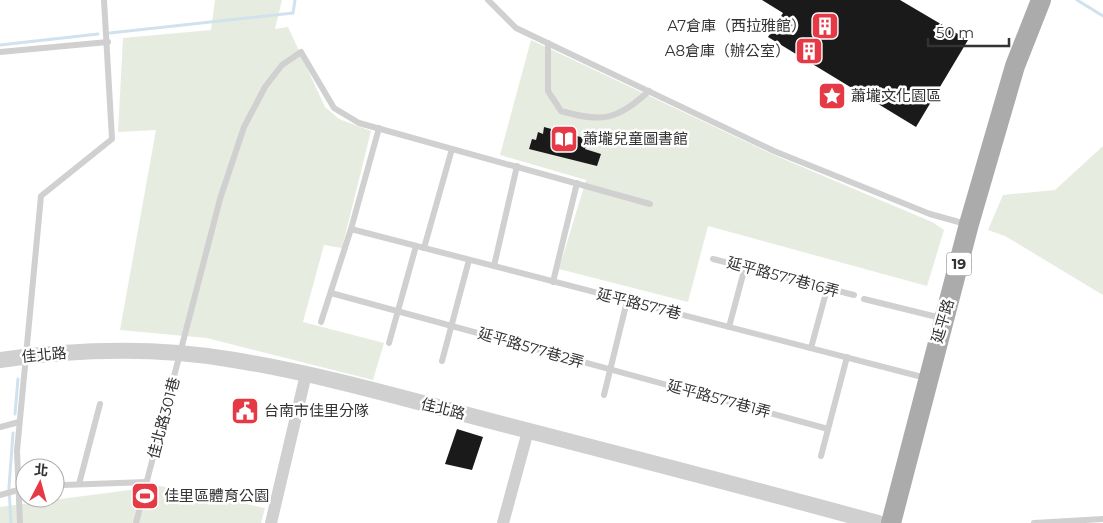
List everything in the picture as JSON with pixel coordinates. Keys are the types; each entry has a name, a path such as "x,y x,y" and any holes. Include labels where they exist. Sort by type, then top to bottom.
{"main road":[{"name":"延平路","path":"891,523 927,378 969,224 1015,66 1039,4"}],"street":[{"name":"佳北路","path":"0,360 61,352 181,354 232,360 306,374 738,484 878,523"},
{"path":"271,523 306,374"},
{"path":"503,523 528,431"}],"lane":[{"path":"17,458 41,196 112,139 108,42 104,0"},
{"path":"488,0 516,28 774,151 930,214 969,224"},
{"path":"0,52 108,42"},
{"path":"548,43 548,91 561,112 577,116 619,115 649,91"},
{"name":"佳北路301巷","path":"136,523 220,199 244,126 265,87 282,66 302,52 334,108 359,123 379,128"},
{"path":"321,322 351,229 379,128 650,204"},
{"path":"424,248 452,148"},
{"path":"494,266 517,166"},
{"path":"553,282 577,183"},
{"name":"延平路577巷","path":"351,229 927,378"},
{"path":"389,343 416,246"},
{"name":"延平路577巷16弄","path":"713,258 854,295"},
{"path":"442,361 469,260"},
{"path":"729,327 745,267"},
{"path":"811,348 827,289"},
{"name":"延平路577巷2弄","path":"331,293 610,370"},
{"path":"864,299 944,319"},
{"path":"604,395 627,300"},
{"path":"821,456 847,358"},
{"name":"延平路577巷1弄","path":"610,370 828,428"},
{"path":"80,484 100,404"},
{"path":"0,427 20,422"},
{"path":"65,485 147,482"},
{"path":"0,495 15,491"},
{"path":"19,508 20,523"},
{"path":"1034,523 1103,519"}],"shaded area":[{"path":"215,0 282,0 275,29 288,27 325,107 339,119 371,131 342,248 324,245 303,322 384,343 373,380 207,338 120,330 156,130 118,132 123,38 211,30"},
{"path":"531,40 774,155 932,222 944,230 927,286 708,226 688,302 559,269 586,180 500,155"},
{"path":"1103,146 1103,295 1005,236 988,230 1003,195 1055,190"},
{"name":"佳里區體育公園","path":"160,486 265,508 261,523 0,523 0,507 15,505 15,508 65,508 65,498"}],"building":[{"path":"762,0 900,0 968,40 916,127 768,37 783,13"},
{"path":"544,127 588,139 585,149 601,154 597,166 529,149 532,139 536,140 538,132 543,134"},
{"path":"457,429 483,437 472,470 445,464"}],"waterway":[{"path":"110,33 293,13 295,0"},
{"path":"1077,0 1103,16"},
{"path":"0,45 98,34"},
{"path":"15,414 18,379"},
{"path":"11,523 9,487 13,433"}],"place":[{"name":"A7倉庫（西拉雅館）","path":"825,26"},
{"name":"A8倉庫（辦公室）","path":"809,51"},
{"name":"蕭壠文化園區","path":"832,96"},
{"name":"蕭壠兒童圖書館","path":"564,139"},
{"name":"台南市佳里分隊","path":"245,411"},
{"name":"佳里區體育公園","path":"145,496"}]}
